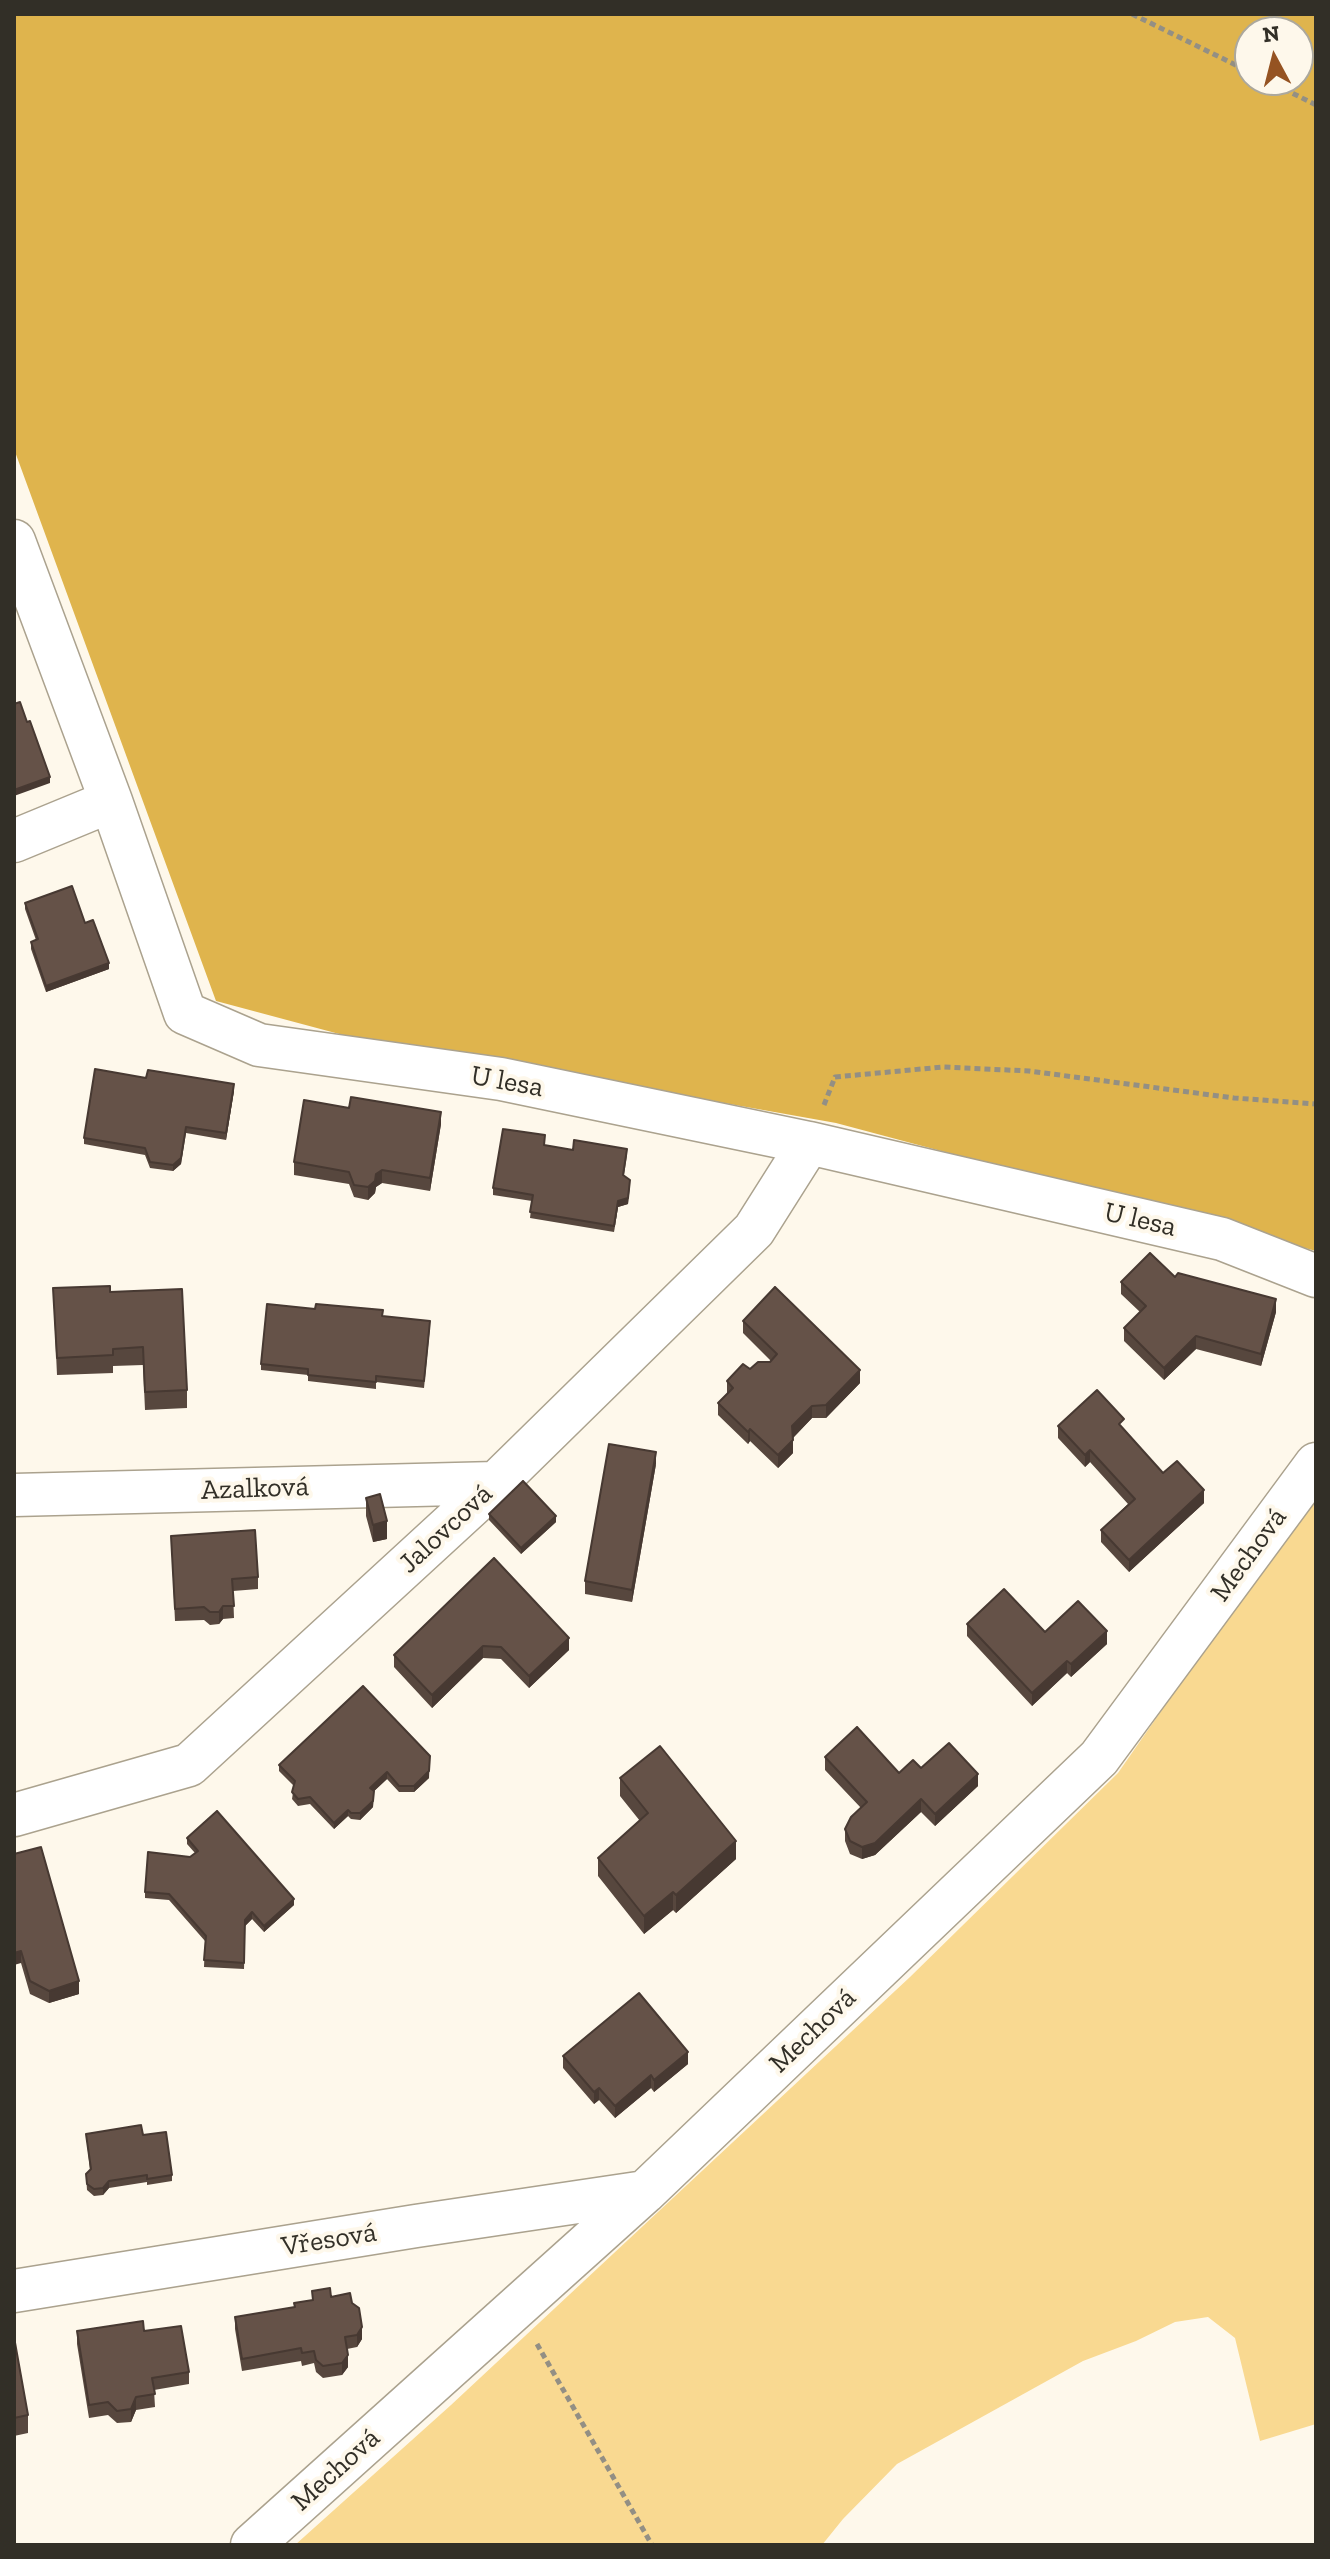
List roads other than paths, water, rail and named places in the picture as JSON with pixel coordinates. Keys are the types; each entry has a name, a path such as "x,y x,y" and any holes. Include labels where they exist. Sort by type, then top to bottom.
{"street":[{"name":"U lesa","path":"14,541 111,801 185,1013 259,1045 501,1079 809,1143 1222,1239 1316,1276"},
{"path":"14,841 111,801"},
{"name":"Jalovcová","path":"14,1815 189,1765 496,1483 754,1230 809,1143"},
{"name":"Mechová","path":"252,2545 645,2192 1099,1758 1316,1464"},
{"name":"Azalková","path":"14,1495 496,1483"},
{"name":"Vřesová","path":"14,2291 645,2192"}]}
